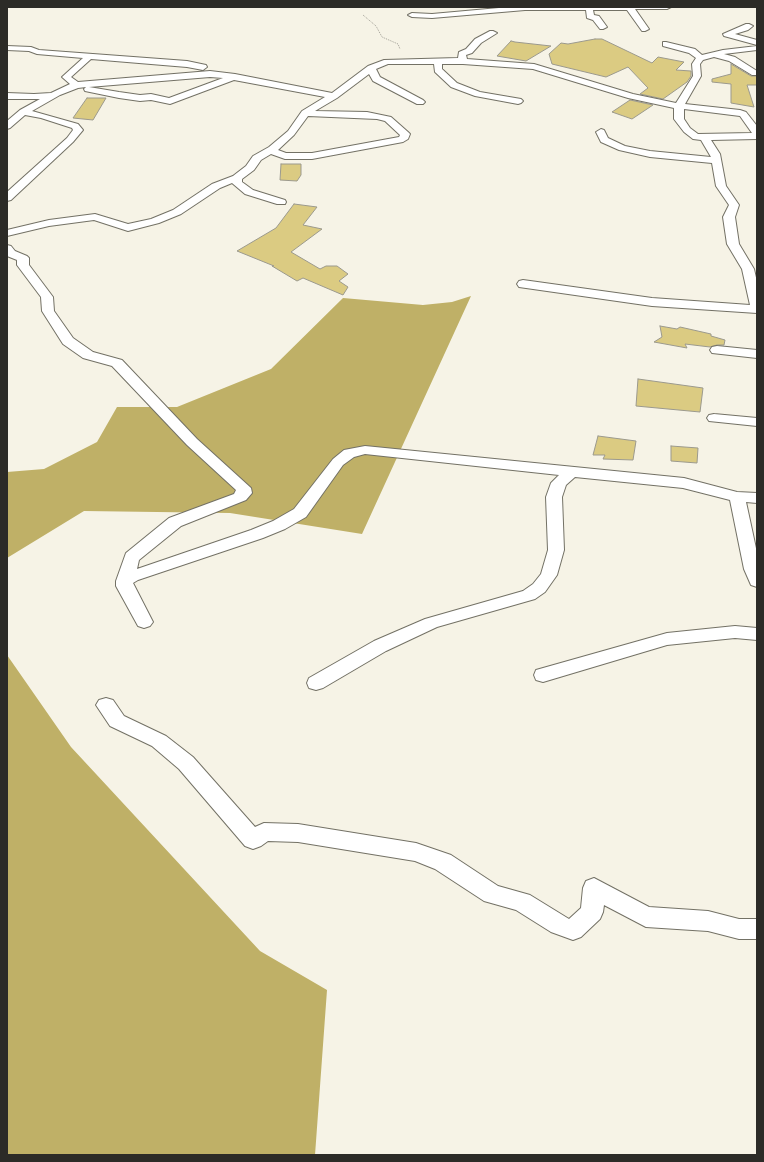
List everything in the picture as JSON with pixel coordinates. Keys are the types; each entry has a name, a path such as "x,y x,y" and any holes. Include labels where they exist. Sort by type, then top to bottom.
{"street":[{"path":"589,7 590,16 596,18 603,27"},
{"path":"412,15 432,16 524,8 667,7"},
{"path":"630,8 645,29"},
{"path":"749,26 727,34 757,43"},
{"path":"463,61 462,54 469,51 478,41 493,33"},
{"path":"7,40 9,50 31,49 37,52 187,64 235,77"},
{"path":"666,44 692,51 700,58"},
{"path":"757,48 714,54 700,58 696,64 697,76 679,106 679,119 687,130 696,137 704,138 757,134"},
{"path":"714,54 732,59 755,72"},
{"path":"86,55 87,59 66,77 82,87 119,95 140,98 151,97 170,101 214,85 228,78 235,77"},
{"path":"7,233 49,223 95,217 128,228 155,221 177,212 216,186 237,178 250,168 256,158 272,149 291,133 306,114 334,96 371,68 387,62 409,60 463,61 534,67 631,96 679,106 743,114 757,134"},
{"path":"446,61 438,63 438,70 454,85 478,94 518,101"},
{"path":"371,68 376,78 420,102"},
{"path":"7,126 23,112 76,84 192,74 210,74 235,77 334,96"},
{"path":"7,96 34,97 57,93"},
{"path":"7,198 70,140 78,130 75,126 23,112"},
{"path":"272,149 274,152 285,156 312,156 393,142 403,139 405,134 388,119 378,116 306,114"},
{"path":"601,132 604,140 622,148 650,154 717,161"},
{"path":"523,284 652,302 757,308 748,269 733,244 729,217 734,205 720,186 715,154 704,138"},
{"path":"237,178 237,183 249,192 281,202"},
{"path":"7,248 11,253 23,258 23,265 47,297 48,311 68,341 88,355 117,363 192,442 242,488 244,493 240,497 174,522 132,557 124,581 125,586 144,622"},
{"path":"717,350 757,354"},
{"path":"714,418 757,422"},
{"path":"124,581 132,576 257,534 300,514 338,462 349,453 365,450 684,483 737,497 757,498"},
{"path":"316,683 380,646 430,623 529,594 539,588 549,575 556,550 554,498 559,484 571,472"},
{"path":"737,497 752,569 757,581"},
{"path":"543,675 667,639 735,632 757,634"},
{"path":"106,705 117,721 159,742 186,763 253,840 264,832 298,833 416,852 444,862 492,894 522,902 559,925 573,930 592,912 594,888 646,918 708,921 739,929 757,929"}],"path":[{"path":"363,15 376,26 382,38 398,44 401,50 387,62"}],"shaded area":[{"path":"471,296 362,534 230,513 84,511 7,558 7,472 44,469 97,442 117,407 177,407 271,369 343,298 423,305 452,302"},
{"path":"7,655 71,747 260,951 327,990 315,1155 7,1155"}],"building":[{"path":"602,39 652,63 658,57 684,62 676,70 691,71 691,76 687,82 663,99 640,94 648,88 628,67 606,77 552,64 549,54 561,43 568,44"},
{"path":"511,41 551,46 526,61 497,56"},
{"path":"731,64 751,76 757,76 757,85 747,85 754,107 731,103 731,84 712,82 712,79 731,74"},
{"path":"87,98 106,98 93,120 73,118"},
{"path":"630,100 653,105 632,119 612,112"},
{"path":"281,164 301,164 301,175 297,181 280,180"},
{"path":"294,204 317,207 303,225 322,229 291,252 320,269 326,266 337,266 348,274 339,281 348,287 343,295 303,278 297,281 272,266 274,266 237,251 276,228"},
{"path":"660,326 677,329 680,327 711,334 711,336 725,340 724,345 710,347 685,344 687,348 654,342 662,337"},
{"path":"638,379 703,388 700,412 636,406"},
{"path":"598,436 636,441 633,460 603,459 605,455 593,455"},
{"path":"671,446 698,448 697,463 671,461"}]}
